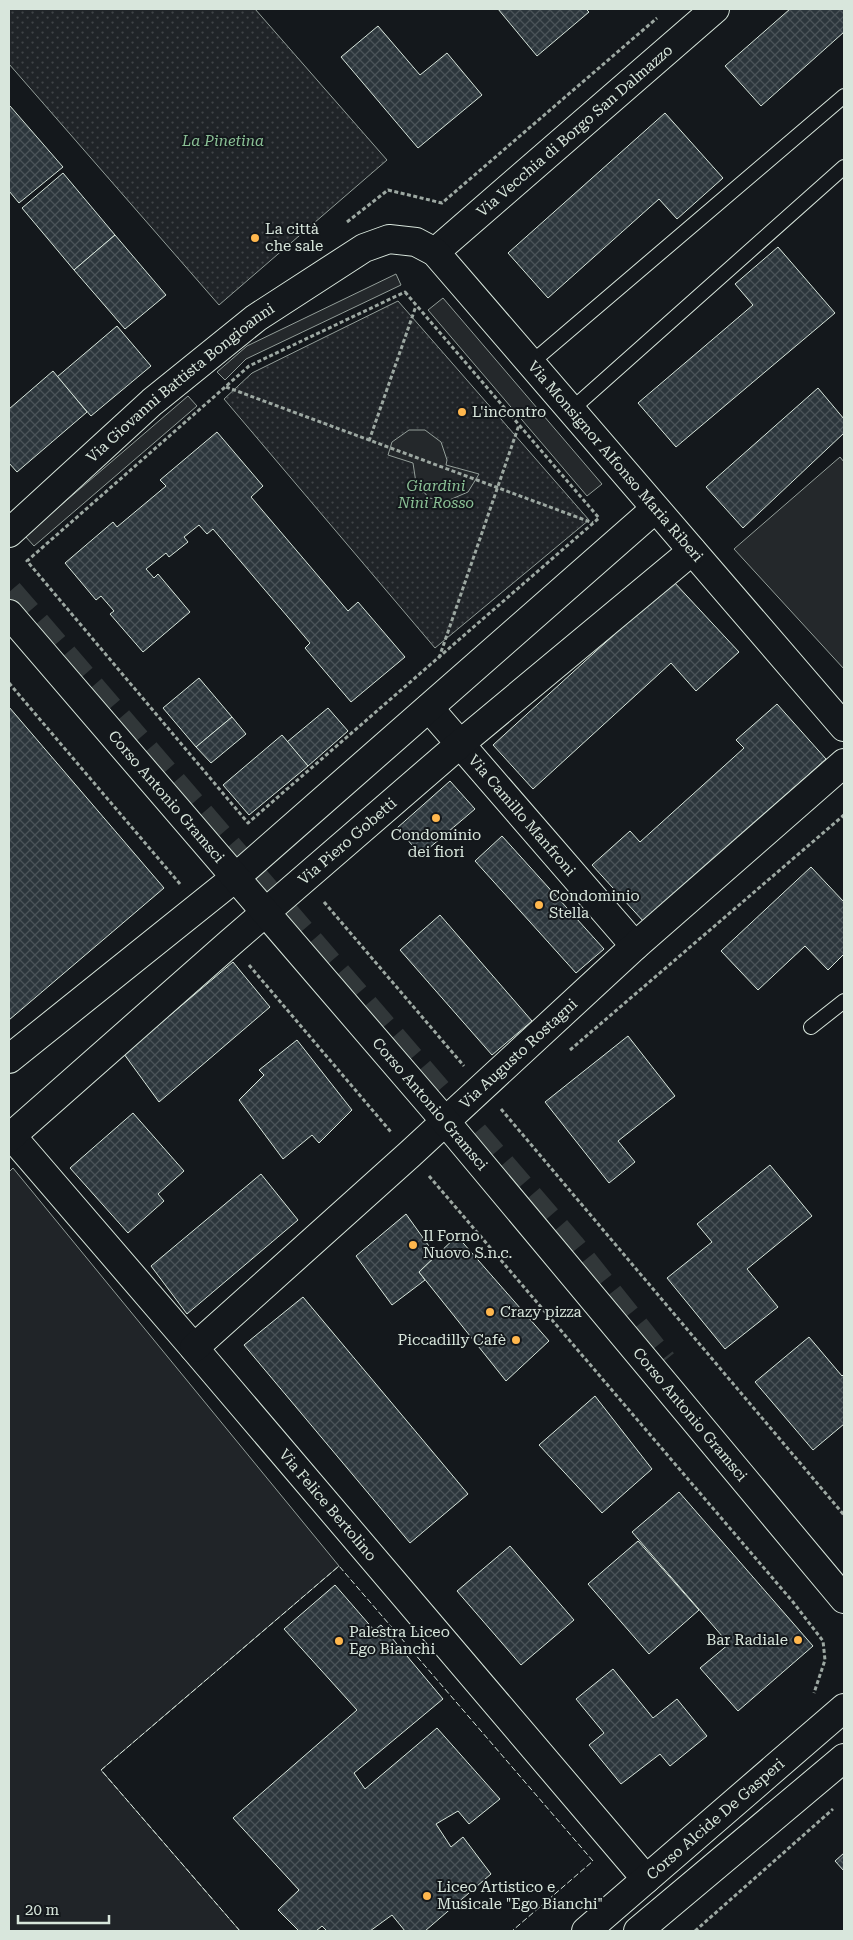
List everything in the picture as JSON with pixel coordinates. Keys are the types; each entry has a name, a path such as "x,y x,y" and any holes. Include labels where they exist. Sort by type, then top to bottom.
{"street":[{"name":"Via Vecchia di Borgo San Dalmazzo","path":"435,252 715,9"},
{"name":"Via Monsignor Alfonso Maria Riberi","path":"364,248 389,239 416,242 435,252 844,727"},
{"name":"Via Giovanni Battista Bongioanni","path":"9,533 152,402 249,324 364,248"},
{"path":"9,1059 236,877 656,509"},
{"name":"Via Piero Gobetti","path":"10,1136 460,744 692,551"},
{"name":"Corso Antonio Gramsci","path":"9,614 445,1121 844,1599"},
{"name":"Via Camillo Manfroni","path":"429,708 635,946"},
{"name":"Via Augusto Rostagni","path":"194,1348 410,1154 635,946 844,763"},
{"name":"Via Felice Bertolino","path":"10,1136 194,1348 646,1879"},
{"name":"Corso Alcide De Gasperi","path":"586,1931 844,1708"},
{"path":"638,1931 844,1758"}],"lane":[{"path":"531,364 844,96"},
{"path":"571,410 844,167"},
{"path":"811,1026 844,1001"}],"path":[{"path":"405,292 416,306 599,518 248,823 27,561 249,366 405,292"},
{"path":"369,440 416,306"},
{"path":"226,387 593,523"},
{"path":"439,658 519,425"},
{"path":"9,683 199,906"},
{"path":"568,1051 844,815"},
{"path":"253,819 274,844"},
{"path":"304,878 482,1086"},
{"path":"230,943 793,1602 823,1641 825,1660 814,1692 810,1698"},
{"path":"508,1102 501,1108 844,1515"},
{"path":"695,1931 837,1806"}],"green space":[{"name":"La Pinetina","path":"9,9 255,9 387,160 219,305 9,64"},
{"name":"Giardini Nini Rosso","path":"398,301 589,520 435,648 224,399 252,373"},
{"path":"13,1168 339,1566 101,1770 240,1931 9,1931 9,1172"}],"shaded area":[{"path":"396,274 401,285 246,359 225,380 217,372 247,346"},
{"path":"443,298 602,484 587,496 428,310"},
{"path":"188,396 197,406 34,546 25,536"},
{"path":"409,430 425,430 441,442 447,460 446,465 479,474 468,492 447,501 429,498 416,483 413,463 388,455 392,442"},
{"path":"840,457 844,462 844,669 734,549"}],"building":[{"path":"498,9 586,9 589,12 537,56"},
{"path":"790,9 844,9 844,32 761,106 725,66"},
{"path":"378,26 420,75 447,53 482,95 418,148 341,57"},
{"path":"10,106 63,167 19,203 9,191"},
{"path":"665,113 723,178 677,219 659,199 548,298 508,253"},
{"path":"63,173 115,235 74,270 22,208"},
{"path":"115,235 166,295 125,329 74,270"},
{"path":"778,247 835,313 676,447 638,403 753,305 735,284"},
{"path":"117,326 151,366 91,416 57,377"},
{"path":"53,371 87,412 17,472 9,463 9,409"},
{"path":"818,388 844,419 844,433 743,528 706,487"},
{"path":"217,432 263,486 251,497 348,611 358,602 405,657 351,702 305,648 310,643 213,529 207,534 199,525 184,537 188,542 169,557 166,553 146,569 154,578 158,574 190,612 143,652 110,614 114,611 101,596 96,600 65,563 113,522 117,527 166,486 160,480"},
{"path":"673,581 739,652 696,691 671,663 533,789 493,745"},
{"path":"199,678 232,717 196,747 163,708"},
{"path":"777,704 826,759 644,922 592,865 630,831 640,842 744,748 736,740"},
{"path":"9,707 164,888 9,1020"},
{"path":"328,708 348,731 308,766 287,742"},
{"path":"232,717 246,734 211,763 196,747"},
{"path":"282,735 308,766 249,815 223,785"},
{"name":"Condominio dei fiori","path":"450,781 475,809 421,855 397,828"},
{"name":"Condominio Stella","path":"502,836 604,949 576,973 475,861"},
{"path":"811,867 844,902 844,954 828,970 805,946 758,990 721,951"},
{"path":"440,915 532,1021 492,1055 400,950"},
{"path":"233,962 270,1007 159,1102 124,1054"},
{"path":"628,1036 675,1096 618,1141 635,1162 609,1183 545,1102"},
{"path":"297,1040 352,1110 319,1143 312,1135 283,1159 239,1100 264,1075 259,1070"},
{"path":"133,1113 184,1171 158,1194 164,1201 128,1233 70,1168"},
{"path":"770,1165 812,1216 747,1269 778,1307 725,1349 667,1278 712,1242 697,1224"},
{"path":"261,1174 298,1220 187,1314 151,1266"},
{"path":"406,1214 436,1256 419,1272 425,1280 392,1305 356,1256"},
{"path":"457,1236 549,1341 506,1381 419,1272"},
{"path":"303,1297 468,1494 410,1543 244,1345"},
{"path":"809,1337 842,1376 844,1374 844,1424 813,1450 755,1382"},
{"path":"595,1396 652,1469 602,1513 539,1445"},
{"path":"679,1492 813,1646 738,1711 700,1668 729,1644 632,1532"},
{"path":"638,1541 699,1610 649,1654 588,1584"},
{"path":"510,1546 574,1620 521,1665 457,1591"},
{"path":"335,1585 374,1630 381,1625 443,1699 354,1773 365,1789 437,1728 500,1799 469,1824 458,1811 436,1824 451,1847 463,1837 491,1874 425,1931 405,1931 392,1915 370,1931 327,1931 322,1926 316,1931 299,1931 278,1910 299,1890 233,1818 357,1710 284,1629"},
{"path":"613,1669 653,1718 677,1699 707,1736 670,1766 660,1754 621,1784 589,1745 604,1733 576,1699"},
{"path":"844,1853 844,1871 835,1861"}],"tunnel":[{"path":"9,592 571,1246 663,1362"}],"fence":[{"path":"240,1931 101,1770 339,1566 593,1861 512,1931"}],"place":[{"name":"La città che sale","path":"255,238"},
{"name":"L'incontro","path":"462,412"},
{"name":"Condominio dei fiori","path":"436,818"},
{"name":"Condominio Stella","path":"539,905"},
{"name":"Il Forno Nuovo S.n.c.","path":"413,1245"},
{"name":"Crazy pizza","path":"490,1312"},
{"name":"Piccadilly Cafè","path":"516,1340"},
{"name":"Bar Radiale","path":"798,1640"},
{"name":"Palestra Liceo Ego Bianchi","path":"339,1641"},
{"name":"Liceo Artistico e Musicale \"Ego Bianchi\"","path":"427,1896"}]}
